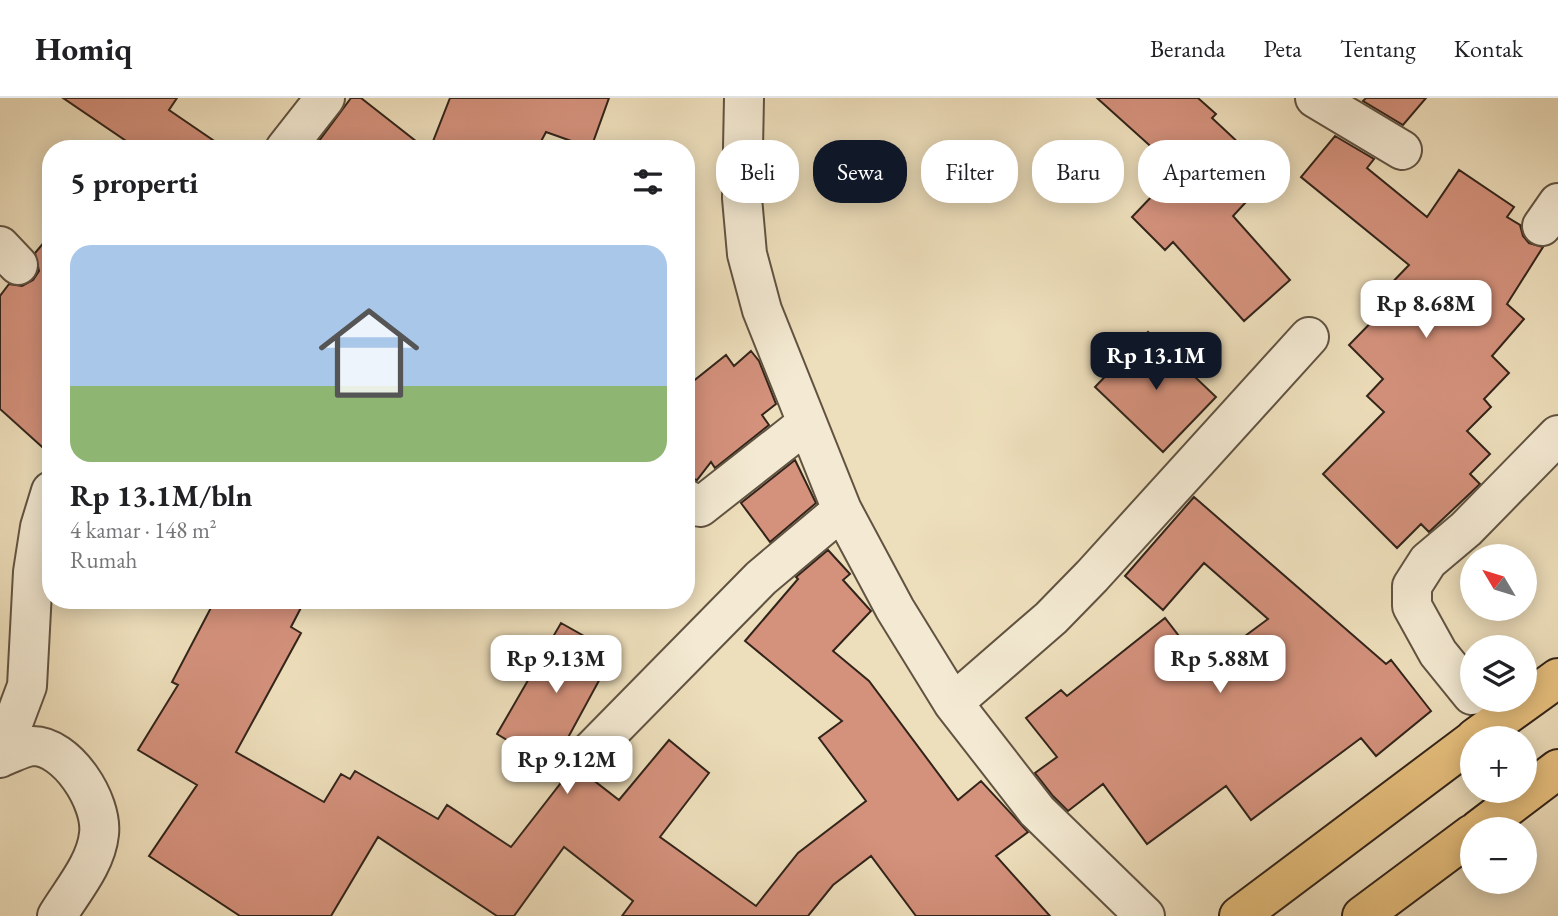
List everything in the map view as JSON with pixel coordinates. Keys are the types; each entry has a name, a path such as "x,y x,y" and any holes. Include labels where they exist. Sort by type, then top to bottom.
{"highway":[{"path":"1239,916 1478,719 1558,678"},
{"path":"1495,817 1558,769"},
{"path":"1362,916 1460,843"}],"street":[{"path":"292,140 325,98"},
{"path":"1315,98 1402,150"},
{"path":"738,100 747,254 762,310 842,510 895,609 953,703 1037,811 1144,916"},
{"path":"953,703 1051,618 1092,576 1309,337"},
{"path":"695,504 700,507 807,423"},
{"path":"1478,719 1412,607 1412,586 1428,561 1466,529 1558,435"},
{"path":"587,755 761,578 842,510"},
{"path":"1,758 27,686 33,572 42,520"},
{"path":"1,758 32,746 51,752 73,768 88,788 98,813 99,834 91,860 57,916"}],"building":[{"path":"63,98 177,98 169,110 213,140 125,140"},
{"path":"351,98 361,98 415,140 320,140"},
{"path":"450,98 609,98 594,140 568,140 546,132 542,140 434,140"},
{"path":"1097,98 1198,98 1216,114 1212,118 1236,140 1144,140"},
{"path":"1366,98 1426,98 1403,125 1363,101"},
{"path":"1335,136 1374,159 1367,168 1427,217 1459,170 1514,207 1507,217 1520,225 1523,236 1529,243 1543,247 1507,304 1524,319 1492,356 1509,373 1484,399 1491,407 1467,431 1490,454 1470,474 1480,484 1429,532 1421,524 1397,548 1323,474 1384,412 1367,396 1383,379 1349,345 1392,301 1383,292 1409,265 1301,177"},
{"path":"1145,203 1245,203 1233,216 1290,280 1244,321 1173,242 1165,250 1132,217"},
{"path":"42,245 42,447 0,409 0,296 9,284 22,286 33,280 39,271 35,253"},
{"path":"1148,332 1216,397 1163,452 1095,387"},
{"path":"751,351 759,361 776,404 762,415 769,425 715,468 711,462 695,479 695,380 726,355 734,366"},
{"path":"795,460 816,503 770,542 741,503"},
{"path":"1194,497 1386,664 1391,660 1431,711 1376,756 1361,738 1251,820 1226,786 1147,844 1103,784 1068,811 1053,796 1035,773 1057,757 1026,718 1061,690 1067,696 1165,618 1203,667 1268,619 1204,563 1163,610 1125,576"},
{"path":"828,550 850,574 843,580 871,611 833,651 869,681 958,800 981,781 1028,832 996,856 1050,916 916,916 871,856 833,885 808,916 622,916 633,901 564,847 514,916 497,916 378,837 331,916 240,916 149,856 197,785 138,750 178,685 172,682 210,609 300,609 291,627 301,633 236,752 324,802 341,774 350,779 355,771 438,819 447,805 511,847 571,770 588,776 619,800 669,740 709,773 660,837 756,906 798,853 866,801 819,738 842,721 745,641 798,579 796,577"},
{"path":"561,623 614,653 552,767 497,734"}]}
